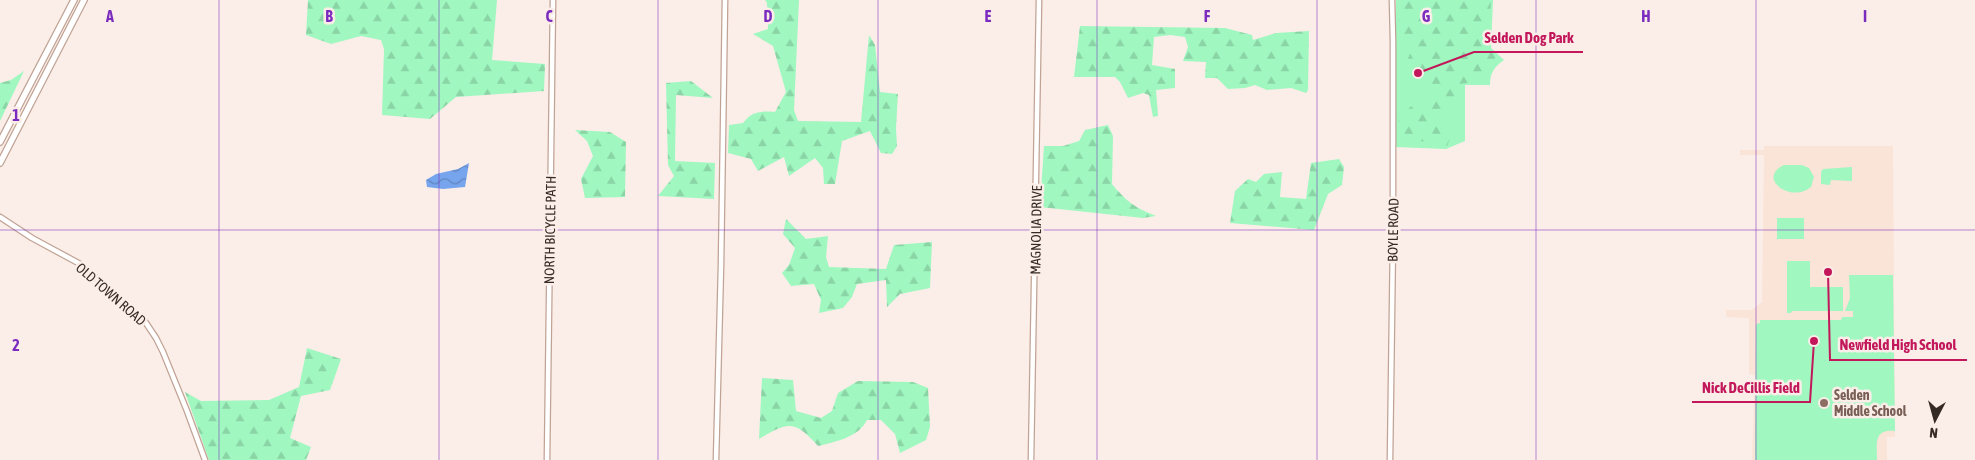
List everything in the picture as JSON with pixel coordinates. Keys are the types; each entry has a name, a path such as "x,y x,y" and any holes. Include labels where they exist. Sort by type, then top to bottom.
{"highway":[{"path":"0,142 74,0"},
{"path":"0,164 84,0"}],"street":[{"name":"NORTH BICYCLE PATH","path":"547,460 553,0"},
{"path":"716,460 725,0"},
{"name":"MAGNOLIA DRIVE","path":"1031,460 1039,0"},
{"name":"BOYLE ROAD","path":"1390,460 1393,239 1392,0"},
{"name":"OLD TOWN ROAD","path":"0,217 34,240 82,265 144,320 163,352 188,411 205,460"}],"shaded area":[{"path":"1764,146 1893,146 1895,437 1887,437 1887,460 1752,460 1755,375 1749,374 1749,318 1726,317 1726,310 1752,310 1762,302 1764,155 1740,155 1740,150 1764,150"}],"green space":[{"path":"308,0 497,0 492,60 545,64 544,91 456,97 430,119 382,115 384,49 381,40 361,36 331,44 306,35"},
{"path":"765,0 799,0 794,110 798,121 861,122 869,35 875,45 880,92 898,94 897,146 892,154 881,153 870,131 842,141 835,184 824,184 823,168 815,158 789,176 784,157 758,171 751,159 728,153 729,125 743,123 750,116 757,113 775,112 786,92 773,46 753,34 768,29 767,3"},
{"path":"1396,0 1493,0 1491,48 1504,60 1493,71 1490,85 1465,85 1465,141 1446,149 1395,147"},
{"path":"1398,0 1491,0 1488,49 1496,57 1477,81 1461,84 1458,111 1452,109 1443,113 1440,123 1450,139 1447,146 1426,141 1403,143 1398,138 1399,111 1407,110 1414,104 1427,101 1435,95 1436,91 1411,74 1405,66 1413,46 1404,47 1399,36"},
{"path":"1080,26 1225,28 1252,35 1253,40 1276,33 1309,31 1308,90 1306,93 1291,88 1267,90 1255,85 1245,88 1228,89 1217,78 1205,78 1206,62 1183,61 1188,47 1185,37 1170,35 1154,37 1152,65 1175,69 1175,88 1156,90 1158,116 1153,117 1149,95 1143,93 1128,98 1120,82 1115,77 1074,77"},
{"path":"24,71 0,121 0,83 11,80"},
{"path":"691,81 713,98 676,95 675,161 715,163 714,199 658,196 674,176 668,165 666,83"},
{"path":"1108,125 1113,136 1112,184 1131,203 1156,216 1143,218 1040,207 1044,146 1063,146 1079,141 1085,130"},
{"path":"575,130 610,132 626,142 625,197 585,198 581,179 593,156 587,141"},
{"path":"1339,159 1344,167 1342,185 1328,194 1314,230 1230,223 1235,191 1248,179 1256,182 1264,174 1282,172 1280,197 1306,199 1311,163"},
{"path":"1784,165 1802,165 1809,168 1814,177 1811,187 1794,193 1780,187 1775,182 1774,176 1776,170"},
{"path":"1852,167 1852,181 1831,180 1830,185 1821,184 1821,172 1823,169"},
{"path":"1777,218 1804,218 1804,239 1777,239"},
{"path":"786,219 806,239 828,236 826,257 829,267 886,269 894,245 932,242 930,288 900,294 887,307 886,280 857,284 852,297 843,308 819,313 821,300 814,284 791,286 782,273 789,265 795,248 783,234"},
{"path":"1787,261 1810,261 1810,287 1843,287 1843,311 1792,311 1787,313"},
{"path":"1849,275 1893,275 1895,431 1883,432 1880,435 1877,443 1877,460 1755,460 1756,324 1760,323 1760,320 1841,320 1842,317 1853,317 1853,311 1845,311 1850,298"},
{"path":"307,348 341,359 330,390 301,396 290,438 311,447 306,460 209,460 185,392 201,401 269,400 299,387"},
{"path":"762,378 793,380 796,411 821,418 832,411 838,393 858,381 913,382 928,388 930,427 926,440 900,453 895,434 881,420 867,420 852,435 818,446 803,431 790,426 777,429 759,439"}],"water":[{"path":"469,163 465,187 443,189 427,187 426,180 436,174 458,169"}],"place":[{"name":"Selden Dog Park","path":"1418,73"},
{"name":"Newfield High School","path":"1828,272"},
{"name":"Nick DeCillis Field","path":"1814,341"},
{"name":"Selden Middle School","path":"1824,403"}]}
